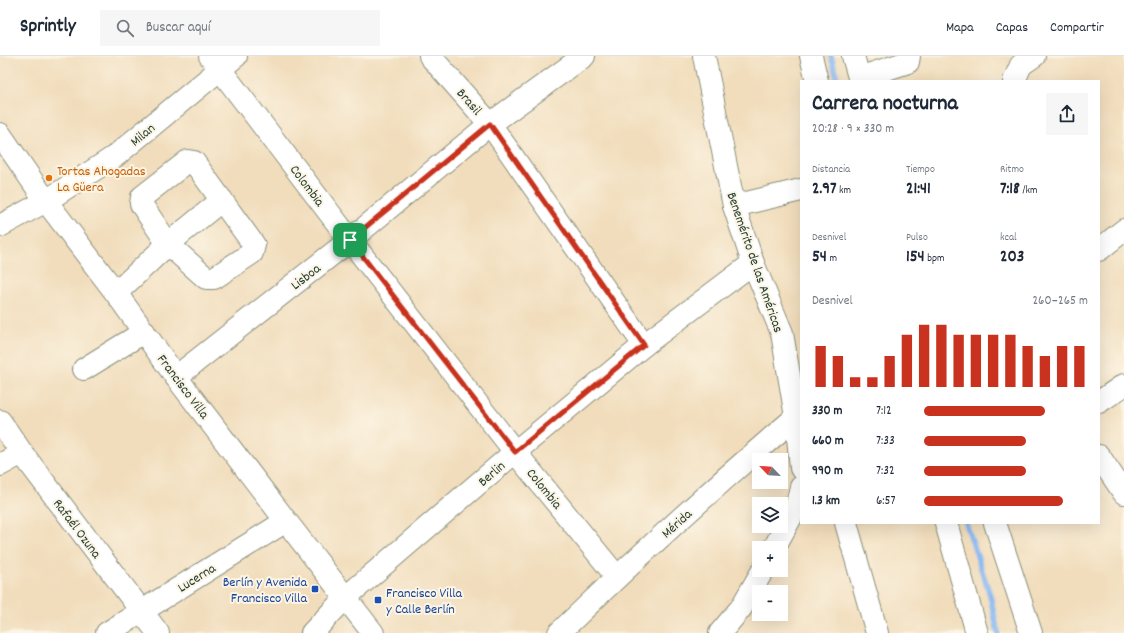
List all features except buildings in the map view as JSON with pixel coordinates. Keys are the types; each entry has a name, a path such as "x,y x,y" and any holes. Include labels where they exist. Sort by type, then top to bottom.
{"street":[{"name":"Brasil","path":"430,56 490,124 644,345"},
{"name":"Lisboa","path":"176,377 350,240 490,124 584,56"},
{"name":"Benemérito de las Américas","path":"704,56 734,206 753,263 782,333 796,417 800,458"},
{"path":"811,56 817,80"},
{"path":"853,56 860,79 908,62 909,56"},
{"name":"Milan","path":"0,226 46,201 114,157 222,60"},
{"name":"Colombia","path":"222,60 350,240 515,452 617,577"},
{"name":"Francisco Villa","path":"0,134 46,201 116,293 176,377 373,633"},
{"path":"188,161 194,162 222,200 254,245 252,253 214,278 206,278 168,244 141,204 142,197 188,161"},
{"path":"734,206 800,190"},
{"path":"116,293 168,244 222,200"},
{"path":"1100,249 1124,230"},
{"name":"Berlin","path":"312,633 345,598 515,452 644,345 753,263"},
{"path":"84,369 144,332"},
{"path":"1100,401 1124,385"},
{"name":"Mérida","path":"559,633 617,577 759,448 796,417"},
{"name":"Rafaél Ozuna","path":"0,421 22,453 158,633"},
{"path":"0,465 22,453"},
{"path":"1100,457 1124,493"},
{"path":"778,541 796,508 800,491"},
{"name":"Lucerna","path":"107,633 286,521"},
{"path":"846,524 878,633"},
{"path":"946,524 977,633"},
{"path":"995,524 1031,633"},
{"path":"720,633 741,608 759,577"}],"waterway":[{"path":"831,56 838,80"},
{"path":"966,524 990,595 998,633"}],"place":[{"name":"Tortas Ahogadas La Güera","path":"49,178"},
{"name":"Berlín y Avenida Francisco Villa","path":"315,589"},
{"name":"Francisco Villa y Calle Berlín","path":"378,600"}],"route":[{"path":"490,124 644,345 515,452 350,240 490,124"}]}
